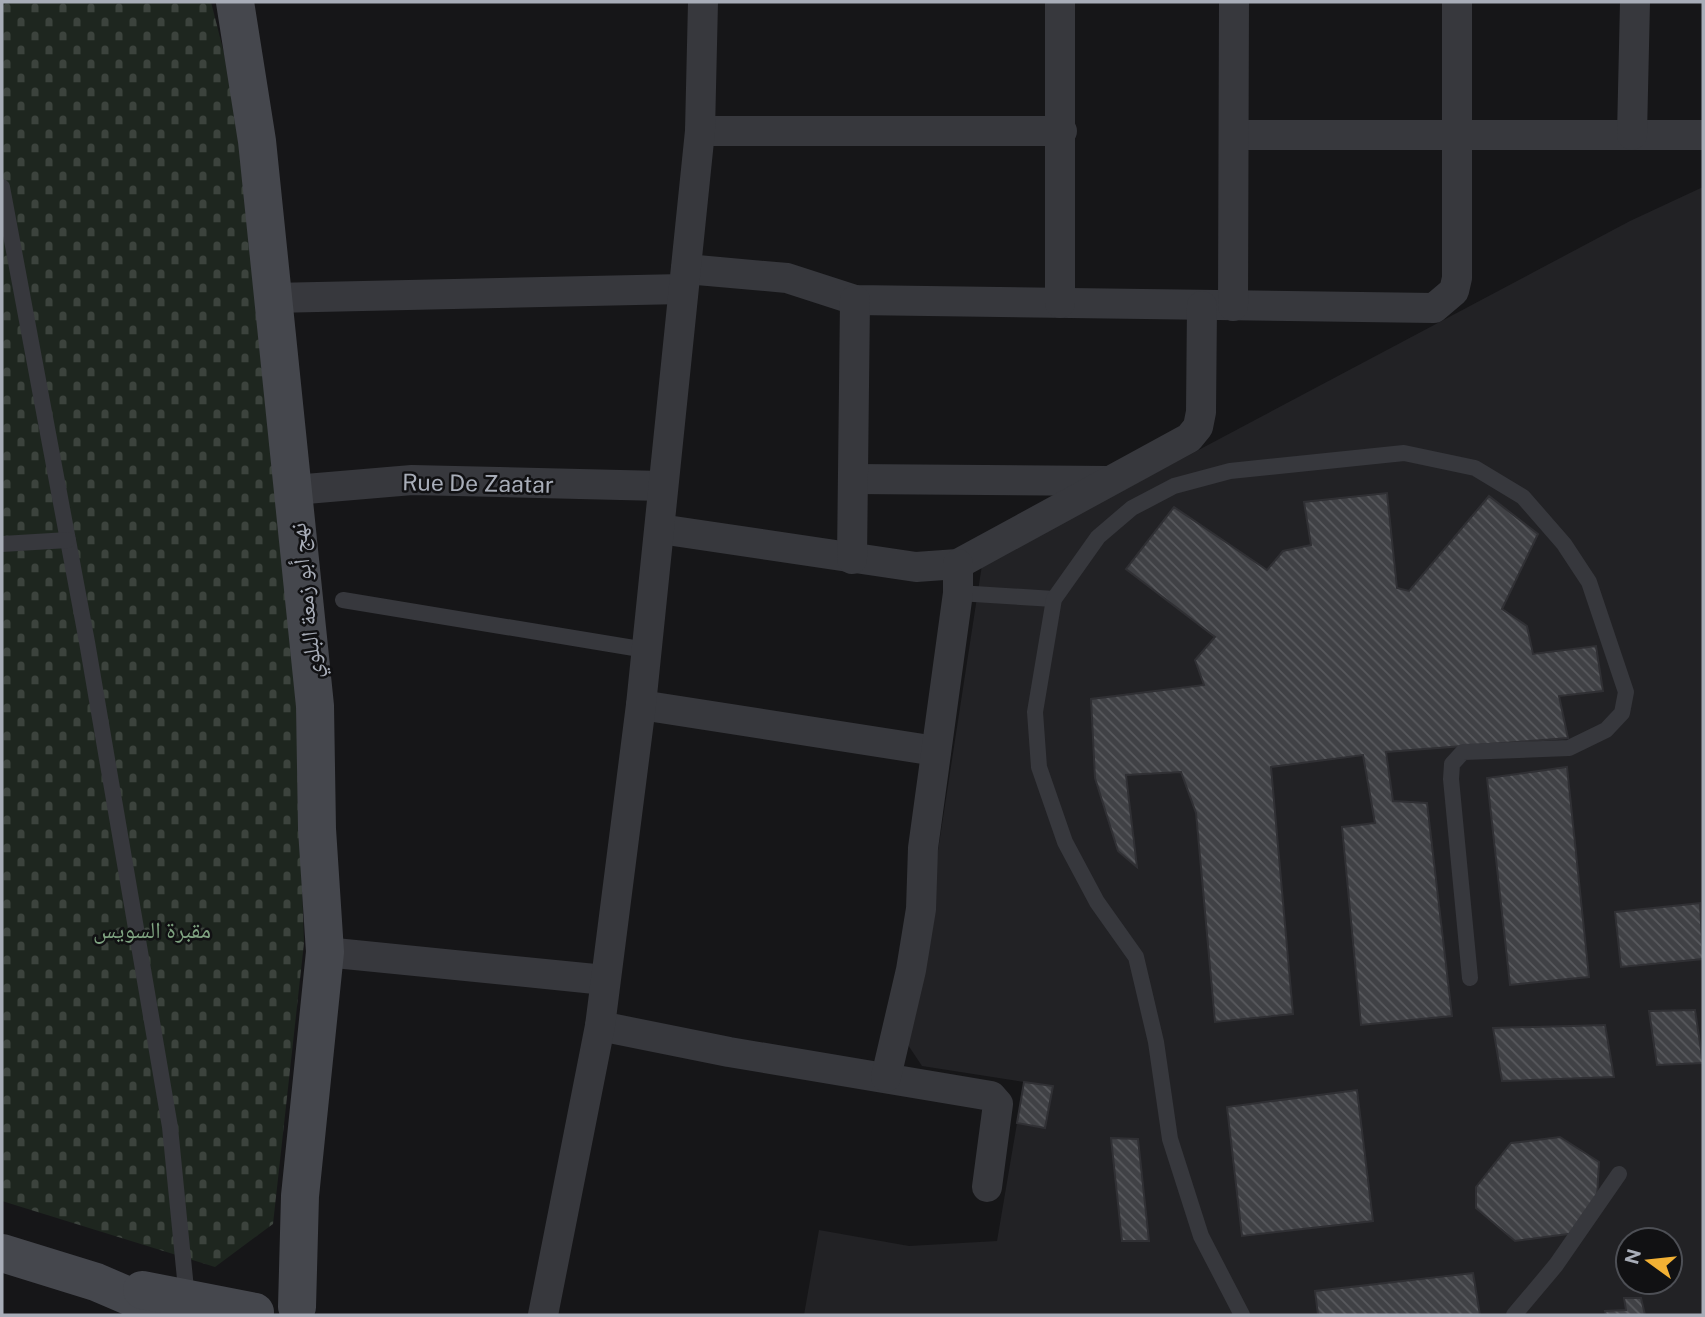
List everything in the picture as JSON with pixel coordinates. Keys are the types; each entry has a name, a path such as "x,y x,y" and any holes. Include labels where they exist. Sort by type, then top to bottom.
{"main road":[{"name":"نهج أبو زمعة البلوي","path":"234,4 257,141 315,706 317,829 324,952 300,1196 275,1311"},
{"path":"2,1253 180,1307 275,1311"}],"street":[{"path":"543,1315 600,1026 640,705 700,131 703,2"},
{"path":"1060,2 1060,303"},
{"path":"1233,306 1234,2"},
{"path":"272,298 684,279 788,278 855,300 1434,308 1454,291 1457,278 1457,2"},
{"path":"1632,135 1635,2"},
{"path":"700,131 1062,131"},
{"path":"1234,135 1703,135"},
{"path":"852,559 855,300"},
{"path":"660,529 916,567 958,578 1110,481 1189,438 1198,427 1201,411 1202,306"},
{"path":"853,479 1110,481"},
{"name":"Rue De Zaatar","path":"294,490 412,480 662,486"},
{"path":"886,1077 911,970 921,909 923,848 958,578"},
{"path":"640,705 936,751"},
{"path":"324,952 605,979"},
{"path":"600,1026 729,1052 886,1077 997,1099 987,1187"}],"lane":[{"path":"2,187 68,540 170,1127 180,1307"},
{"path":"1242,1315 1201,1236 1170,1139 1156,1042 1136,957 1097,902 1065,842 1039,766 1035,712 1055,599 1098,537 1132,508 1174,486 1230,471 1404,453 1475,468 1523,497 1564,544 1590,582 1626,692 1622,713 1606,730 1569,748 1463,752 1452,764 1451,779 1470,978"},
{"path":"2,544 68,540"},
{"path":"958,578 1055,599"},
{"path":"343,600 646,650"},
{"path":"1514,1315 1556,1265 1619,1174"}],"shaded area":[{"path":"1703,187 1703,1315 804,1315 819,1230 909,1246 997,1241 1024,1082 922,1066 908,1045 982,565 1630,221"}],"green space":[{"name":"مقبرة السويس","path":"2,2 211,2 240,116 295,676 304,943 273,1224 215,1267 2,1201"}],"building":[{"path":"1387,493 1397,588 1409,591 1489,496 1538,534 1502,609 1527,626 1533,654 1596,646 1603,691 1559,696 1568,738 1386,752 1393,801 1427,803 1452,1016 1361,1025 1342,827 1375,823 1363,755 1271,767 1293,1014 1215,1022 1196,813 1181,772 1126,775 1137,867 1118,851 1095,778 1091,699 1204,685 1195,660 1215,637 1126,569 1174,507 1267,570 1283,551 1311,545 1304,502"},
{"path":"1567,767 1589,977 1510,985 1487,778"},
{"path":"1700,903 1703,959 1621,967 1615,912"},
{"path":"1695,1010 1703,1063 1657,1065 1649,1011"},
{"path":"1605,1025 1614,1077 1502,1081 1493,1028"},
{"path":"1024,1082 1053,1086 1045,1128 1017,1123"},
{"path":"1357,1090 1373,1221 1242,1236 1227,1107"},
{"path":"1560,1137 1599,1162 1597,1198 1576,1233 1515,1241 1476,1208 1476,1187 1511,1143"},
{"path":"1111,1138 1138,1139 1149,1241 1122,1241"},
{"path":"1473,1273 1480,1315 1318,1315 1315,1291"},
{"path":"1624,1298 1641,1298 1645,1315 1606,1315 1605,1311 1626,1310"}]}
